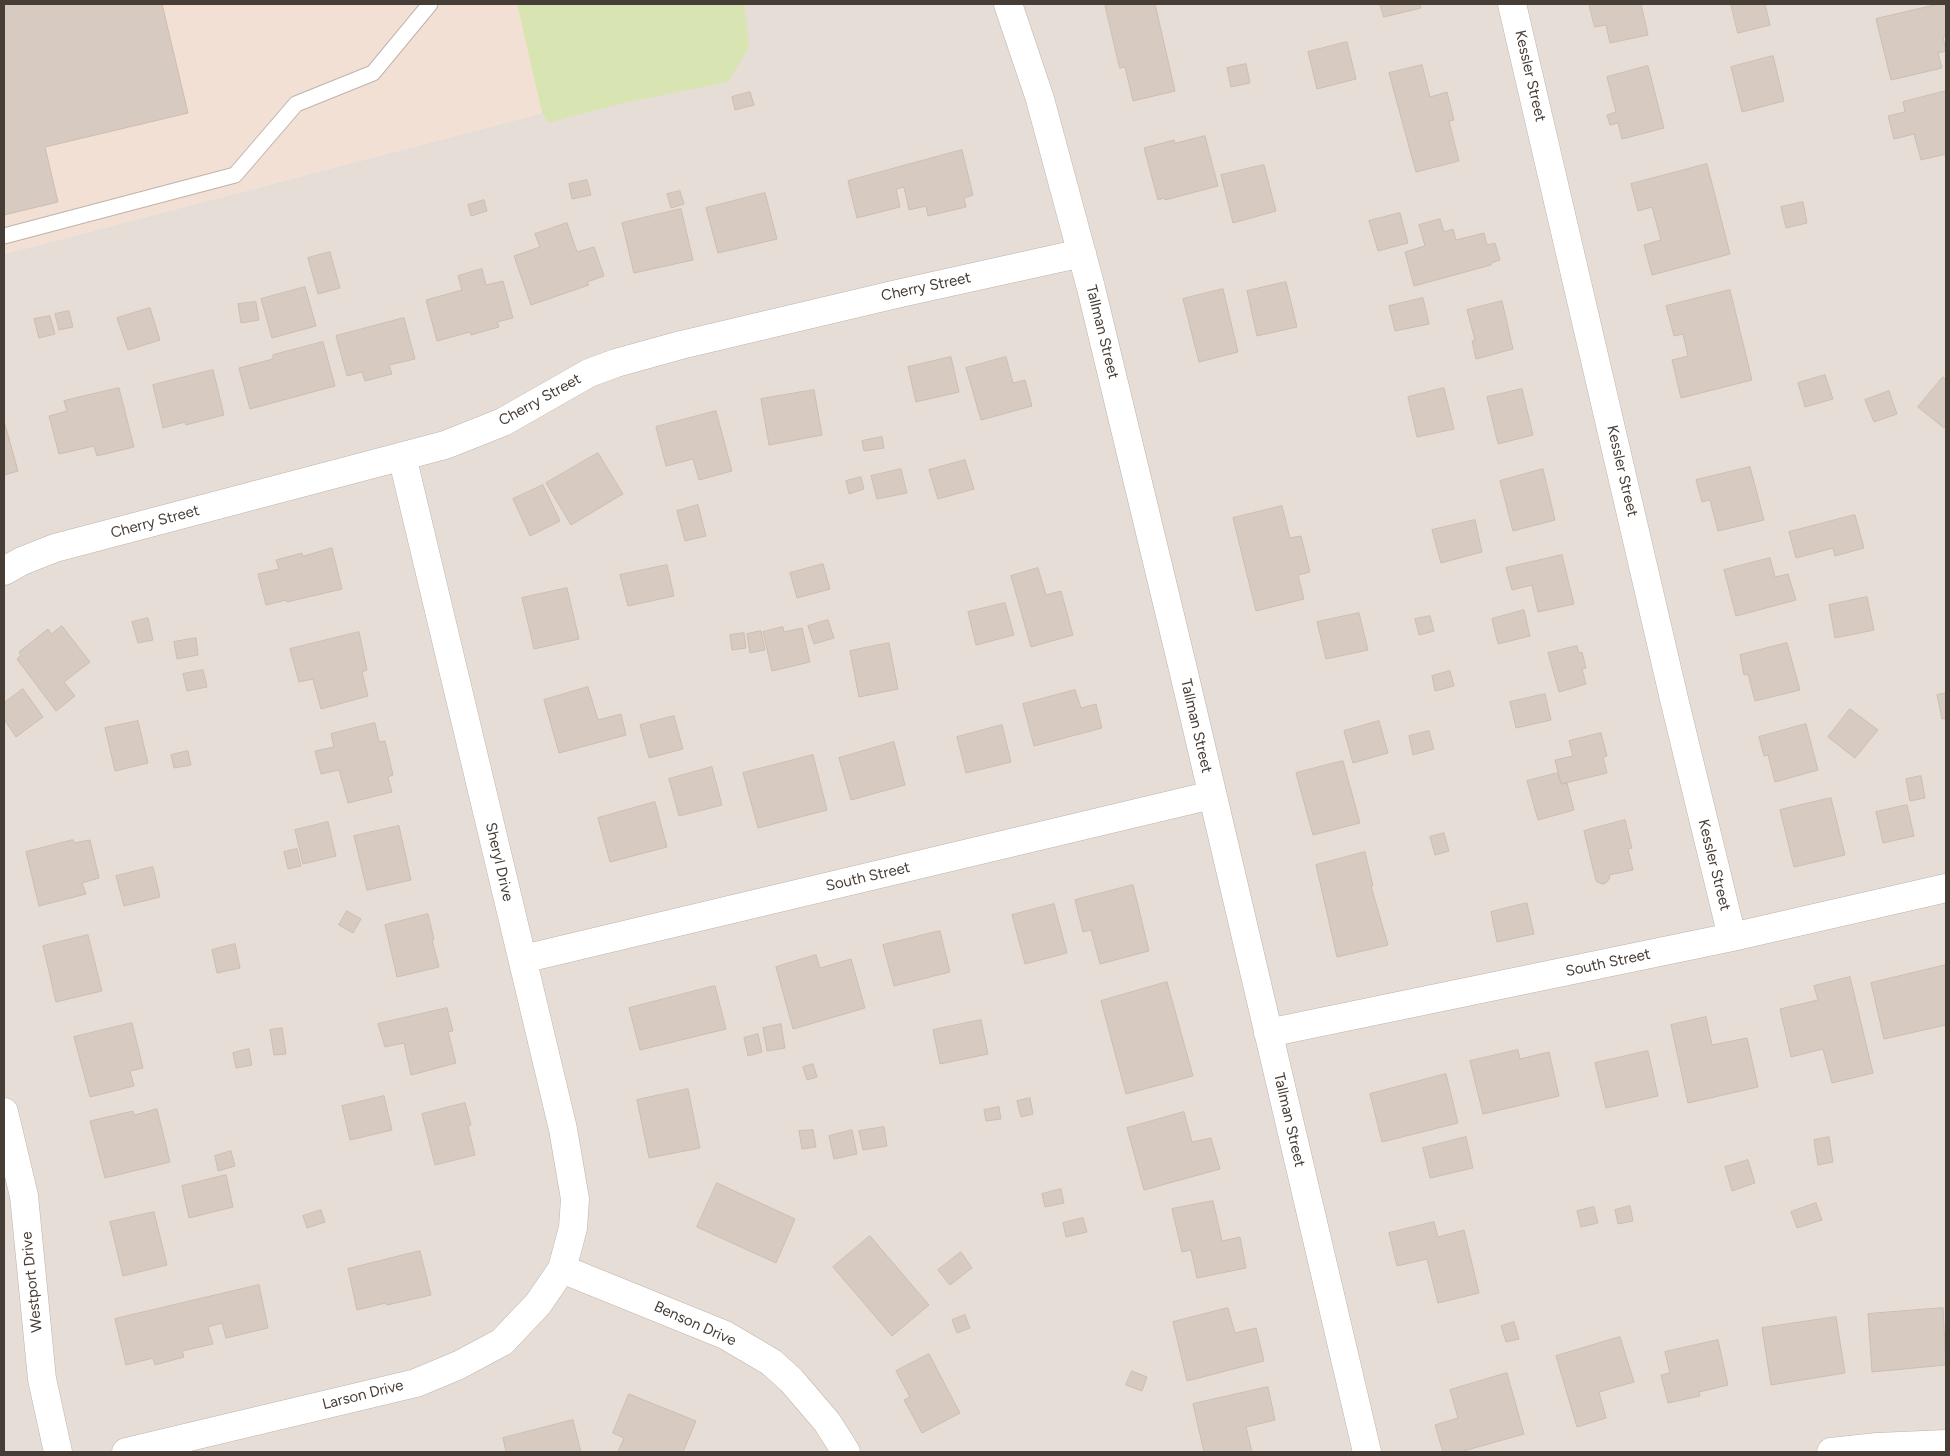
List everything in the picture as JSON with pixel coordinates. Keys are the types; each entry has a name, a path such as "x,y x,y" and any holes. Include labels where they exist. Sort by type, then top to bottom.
{"street":[{"name":"Tallman Street","path":"1008,4 1040,99 1082,253 1367,1452"},
{"name":"Kessler Street","path":"1512,4 1675,703 1732,937"},
{"name":"Cherry Street","path":"4,571 22,561 52,549 445,445 503,422 589,373 616,363 681,345 891,295 1082,253"},
{"name":"Sheryl Drive","path":"402,456 563,1129 575,1199 573,1228 562,1269"},
{"name":"South Street","path":"523,959 1212,795"},
{"name":"South Street","path":"1268,1032 1732,937 1946,888"},
{"name":"Westport Drive","path":"4,1112 24,1196 42,1379 58,1452"},
{"name":"Larson Drive","path":"126,1452 416,1382 459,1365 502,1342 538,1304 562,1269"},
{"name":"Benson Drive","path":"562,1269 725,1334 771,1362 790,1380 827,1422 846,1452"},
{"path":"1831,1452 1877,1447 1946,1444"}],"lane":[{"path":"4,236 235,175 296,104 373,73 430,4"}],"shaded area":[{"path":"4,4 517,4 542,113 4,254"},
{"path":"517,4 1946,4 1946,1452 4,1452 4,254 542,113"}],"green space":[{"path":"517,4 744,4 749,47 728,82 619,104 549,123 542,113"}],"building":[{"path":"4,4 162,4 188,113 45,147 58,202 4,215"},
{"path":"1105,4 1155,4 1175,91 1133,101 1125,67 1120,68"},
{"path":"1380,4 1420,4 1421,8 1384,17"},
{"path":"1589,4 1641,4 1648,35 1610,43 1606,25 1595,27"},
{"path":"1731,4 1765,4 1770,25 1738,33"},
{"path":"1946,4 1946,36 1943,37 1946,51 1938,53 1942,68 1891,80 1876,19"},
{"path":"1347,42 1356,79 1317,89 1308,52"},
{"path":"1773,56 1784,101 1742,112 1731,67"},
{"path":"1246,64 1250,83 1231,87 1227,68"},
{"path":"1422,65 1430,97 1447,92 1454,120 1449,121 1459,161 1416,172 1389,73"},
{"path":"1648,66 1664,128 1622,139 1618,123 1610,125 1607,115 1616,112 1607,77"},
{"path":"1946,91 1946,154 1921,160 1914,134 1894,139 1888,116 1905,112 1903,102"},
{"path":"750,92 754,105 735,110 732,97"},
{"path":"1205,136 1218,186 1165,200 1164,198 1158,200 1144,148 1174,140 1175,143"},
{"path":"962,150 973,195 964,198 966,207 928,216 926,206 909,210 904,187 896,189 900,207 857,218 848,181"},
{"path":"1707,164 1730,254 1652,275 1644,245 1661,240 1652,207 1638,211 1631,184"},
{"path":"1264,165 1276,211 1233,223 1221,175"},
{"path":"587,180 591,195 572,199 569,184"},
{"path":"680,191 684,204 671,208 667,194"},
{"path":"765,193 777,239 718,253 706,208"},
{"path":"484,200 487,211 471,216 468,205"},
{"path":"1803,202 1807,223 1786,228 1781,207"},
{"path":"681,209 693,260 634,273 622,223"},
{"path":"1400,213 1408,243 1378,251 1369,221"},
{"path":"1440,219 1444,232 1453,229 1456,240 1484,233 1487,245 1495,243 1500,260 1491,263 1491,265 1414,286 1405,252 1425,246 1419,225"},
{"path":"567,223 577,252 594,247 604,276 587,282 589,285 531,305 514,256 540,247 535,234"},
{"path":"330,252 340,288 318,294 308,258"},
{"path":"482,269 486,285 503,281 513,318 497,322 499,327 471,335 470,332 437,341 426,300 462,290 458,276"},
{"path":"1286,282 1297,327 1257,336 1247,291"},
{"path":"305,287 316,326 272,338 261,299"},
{"path":"1223,289 1238,352 1199,362 1183,299"},
{"path":"1730,290 1752,380 1681,398 1672,360 1688,356 1683,334 1674,336 1666,306"},
{"path":"1423,298 1429,324 1395,331 1389,306"},
{"path":"1502,301 1513,349 1476,359 1472,341 1475,340 1467,310"},
{"path":"256,302 259,320 241,323 238,304"},
{"path":"150,308 160,340 128,350 117,318"},
{"path":"69,311 73,327 59,330 55,314"},
{"path":"50,316 55,334 39,338 34,319"},
{"path":"404,318 415,359 389,365 392,374 365,381 362,372 347,376 336,336"},
{"path":"323,342 335,386 250,409 239,368 273,359 273,355"},
{"path":"951,357 959,392 916,402 908,367"},
{"path":"1006,357 1013,383 1025,380 1032,406 981,420 966,368"},
{"path":"213,370 224,415 186,425 185,422 163,428 153,385"},
{"path":"1825,375 1833,399 1805,407 1798,383"},
{"path":"1943,377 1946,380 1946,426 1944,428 1918,407"},
{"path":"119,388 134,447 97,456 94,446 59,454 49,416 67,411 64,401"},
{"path":"1444,388 1454,429 1417,437 1408,397"},
{"path":"1522,389 1533,435 1498,444 1487,397"},
{"path":"814,390 822,435 769,445 761,399"},
{"path":"1889,391 1897,414 1874,422 1865,400"},
{"path":"716,411 732,471 699,480 693,459 666,466 656,427"},
{"path":"4,421 18,471 4,475"},
{"path":"882,437 884,448 864,451 862,441"},
{"path":"598,453 623,494 571,525 546,483"},
{"path":"965,460 974,489 938,499 929,470"},
{"path":"1750,467 1764,520 1718,531 1710,500 1702,502 1696,480"},
{"path":"901,469 907,493 877,499 871,476"},
{"path":"1543,469 1555,520 1513,531 1500,481"},
{"path":"861,477 864,489 849,494 846,481"},
{"path":"543,485 560,521 530,536 513,499"},
{"path":"698,505 706,536 685,541 677,511"},
{"path":"1282,506 1290,538 1301,536 1310,572 1298,575 1304,599 1256,611 1233,518"},
{"path":"1855,515 1864,548 1835,556 1833,548 1796,558 1789,532"},
{"path":"1475,520 1482,552 1441,563 1432,530"},
{"path":"332,548 342,589 266,605 258,574 279,569 276,560 302,553 303,556"},
{"path":"1562,555 1574,604 1538,612 1532,585 1512,590 1506,568"},
{"path":"1770,558 1775,577 1788,574 1796,600 1736,616 1724,570"},
{"path":"823,564 830,589 797,598 790,573"},
{"path":"667,565 674,596 628,606 620,575"},
{"path":"1038,568 1046,595 1061,591 1073,635 1031,647 1011,576"},
{"path":"567,588 579,639 534,649 522,598"},
{"path":"1867,597 1874,630 1835,638 1829,605"},
{"path":"1005,603 1014,635 976,645 968,612"},
{"path":"1524,610 1530,636 1498,644 1492,619"},
{"path":"1359,613 1368,650 1326,659 1317,622"},
{"path":"1430,616 1434,631 1419,635 1415,619"},
{"path":"148,618 153,640 138,643 132,622"},
{"path":"828,620 834,638 814,644 808,626"},
{"path":"62,626 90,662 64,682 75,696 56,711 17,659 21,655 19,652 48,629 51,634"},
{"path":"783,627 784,632 802,628 810,662 772,671 763,632"},
{"path":"761,631 765,650 750,653 747,634"},
{"path":"359,632 367,670 362,672 368,696 321,709 313,679 299,682 290,649"},
{"path":"744,633 746,648 732,650 730,635"},
{"path":"196,638 198,655 177,659 174,642"},
{"path":"889,643 898,689 859,697 850,651"},
{"path":"1787,643 1800,690 1755,701 1748,674 1744,675 1740,655"},
{"path":"1577,646 1579,653 1582,652 1586,668 1582,669 1586,684 1559,692 1548,653"},
{"path":"203,670 207,687 187,691 183,674"},
{"path":"1450,671 1454,686 1435,691 1432,676"},
{"path":"588,687 598,720 621,714 626,735 559,753 544,700"},
{"path":"23,689 43,717 16,737 4,719 4,703"},
{"path":"1075,690 1081,708 1096,704 1102,728 1034,746 1023,704"},
{"path":"1946,693 1946,718 1942,719 1937,695"},
{"path":"1545,694 1551,720 1516,728 1510,702"},
{"path":"1850,709 1878,730 1855,758 1828,737"},
{"path":"674,716 683,749 649,758 640,725"},
{"path":"138,721 148,763 115,771 105,728"},
{"path":"1379,721 1388,753 1353,763 1344,731"},
{"path":"375,723 379,742 385,741 393,775 388,777 392,792 348,803 339,770 321,774 315,751 334,747 331,734"},
{"path":"1806,724 1818,770 1775,782 1768,755 1764,756 1759,737"},
{"path":"1002,725 1011,762 966,773 957,737"},
{"path":"1429,731 1434,749 1413,755 1409,736"},
{"path":"1601,733 1607,756 1603,757 1607,773 1561,784 1555,760 1573,756 1569,741"},
{"path":"894,742 905,785 851,800 839,758"},
{"path":"188,751 191,765 174,768 171,755"},
{"path":"813,755 827,810 758,828 743,773"},
{"path":"1343,761 1360,823 1313,835 1296,773"},
{"path":"712,767 722,805 679,816 669,779"},
{"path":"1558,773 1561,784 1567,783 1574,810 1538,820 1527,781"},
{"path":"1921,776 1925,798 1910,801 1906,779"},
{"path":"1831,798 1845,855 1794,867 1780,810"},
{"path":"655,802 667,847 610,862 598,818"},
{"path":"1907,805 1914,836 1883,843 1876,812"},
{"path":"1625,820 1632,848 1628,849 1633,870 1609,875 1610,878 1606,883 1602,884 1596,881 1584,831"},
{"path":"328,822 336,856 303,864 295,830"},
{"path":"399,826 411,880 367,890 354,836"},
{"path":"1444,833 1449,851 1435,855 1430,837"},
{"path":"73,840 74,843 90,840 99,878 82,883 86,894 39,906 26,852"},
{"path":"297,849 301,866 288,869 284,852"},
{"path":"1365,852 1373,886 1371,886 1388,945 1337,957 1316,865"},
{"path":"153,867 160,897 124,906 116,876"},
{"path":"1133,885 1149,951 1100,964 1091,930 1083,932 1075,900"},
{"path":"1527,903 1534,934 1497,942 1491,912"},
{"path":"1054,904 1067,953 1025,964 1012,915"},
{"path":"347,911 361,919 353,933 339,925"},
{"path":"428,914 439,967 397,977 385,925"},
{"path":"940,931 950,972 894,986 883,945"},
{"path":"88,935 102,991 56,1002 43,946"},
{"path":"235,944 240,968 217,973 212,950"},
{"path":"816,955 820,968 851,959 865,1008 793,1029 776,967"},
{"path":"1946,965 1946,1025 1884,1039 1871,983"},
{"path":"1850,977 1873,1073 1832,1083 1823,1049 1791,1057 1780,1009 1818,1000 1814,986"},
{"path":"1167,982 1193,1076 1126,1094 1101,1001"},
{"path":"715,986 726,1029 640,1050 629,1008"},
{"path":"447,1008 453,1031 448,1032 456,1063 411,1075 404,1043 385,1047 378,1024"},
{"path":"1706,1017 1712,1045 1747,1038 1758,1087 1688,1103 1671,1025"},
{"path":"981,1020 988,1054 940,1064 933,1030"},
{"path":"132,1023 143,1068 130,1071 134,1086 90,1097 74,1037"},
{"path":"781,1024 785,1048 767,1051 763,1028"},
{"path":"282,1028 286,1054 274,1055 270,1030"},
{"path":"758,1034 762,1052 748,1056 744,1038"},
{"path":"249,1049 252,1065 236,1068 233,1053"},
{"path":"1518,1050 1520,1059 1549,1052 1559,1096 1483,1114 1470,1061"},
{"path":"1648,1051 1658,1096 1606,1108 1595,1063"},
{"path":"813,1064 817,1077 807,1080 803,1067"},
{"path":"1446,1074 1458,1123 1382,1142 1370,1094"},
{"path":"688,1089 700,1148 649,1158 637,1100"},
{"path":"384,1096 392,1130 350,1140 342,1106"},
{"path":"1030,1098 1033,1114 1021,1117 1017,1101"},
{"path":"465,1103 471,1125 468,1126 475,1155 435,1165 422,1114"},
{"path":"999,1107 1001,1119 986,1121 984,1110"},
{"path":"157,1109 170,1162 105,1178 90,1121 133,1111 134,1115"},
{"path":"1184,1112 1192,1142 1211,1138 1220,1169 1144,1190 1127,1128"},
{"path":"884,1127 887,1146 863,1150 859,1131"},
{"path":"813,1130 816,1147 802,1149 799,1131"},
{"path":"852,1130 857,1154 834,1159 829,1136"},
{"path":"1466,1137 1473,1168 1430,1178 1423,1148"},
{"path":"1829,1137 1833,1162 1818,1165 1814,1140"},
{"path":"231,1151 235,1166 218,1171 215,1156"},
{"path":"1748,1160 1755,1183 1732,1191 1725,1167"},
{"path":"226,1175 233,1207 189,1218 182,1186"},
{"path":"717,1183 795,1219 776,1263 697,1227"},
{"path":"1061,1189 1064,1203 1045,1207 1042,1194"},
{"path":"1213,1201 1222,1241 1240,1237 1246,1268 1197,1278 1191,1250 1182,1252 1172,1209"},
{"path":"1816,1203 1822,1220 1797,1228 1791,1212"},
{"path":"1630,1206 1633,1221 1618,1224 1615,1210"},
{"path":"1594,1207 1598,1223 1581,1227 1577,1211"},
{"path":"321,1210 325,1222 307,1228 303,1216"},
{"path":"154,1212 167,1265 123,1276 110,1222"},
{"path":"1083,1218 1087,1232 1066,1237 1063,1223"},
{"path":"1434,1222 1438,1237 1464,1230 1479,1293 1438,1303 1427,1259 1397,1266 1389,1233"},
{"path":"870,1236 929,1305 892,1336 833,1267"},
{"path":"420,1251 431,1295 357,1310 348,1269"},
{"path":"961,1252 972,1268 950,1285 938,1270"},
{"path":"259,1285 268,1328 226,1338 222,1323 208,1327 213,1344 182,1351 184,1357 155,1365 153,1358 126,1365 115,1319"},
{"path":"1228,1308 1235,1333 1256,1328 1264,1361 1187,1381 1173,1322"},
{"path":"1943,1308 1946,1365 1872,1372 1868,1314"},
{"path":"965,1315 970,1328 957,1333 952,1320"},
{"path":"1836,1317 1845,1373 1771,1385 1762,1328"},
{"path":"1514,1322 1519,1339 1506,1342 1501,1326"},
{"path":"1620,1337 1634,1382 1599,1392 1606,1418 1577,1427 1556,1356"},
{"path":"1718,1340 1728,1385 1699,1392 1700,1396 1668,1403 1661,1375 1670,1373 1665,1352"},
{"path":"929,1354 960,1413 922,1433 904,1400 910,1397 896,1371"},
{"path":"1132,1371 1147,1377 1142,1391 1126,1385"},
{"path":"1507,1373 1524,1434 1460,1452 1443,1452 1435,1425 1458,1418 1450,1390"},
{"path":"1268,1387 1275,1420 1246,1427 1252,1452 1204,1452 1193,1404"},
{"path":"629,1394 696,1421 683,1452 618,1452 624,1438 613,1433"},
{"path":"573,1420 581,1452 506,1452 503,1438"}]}
